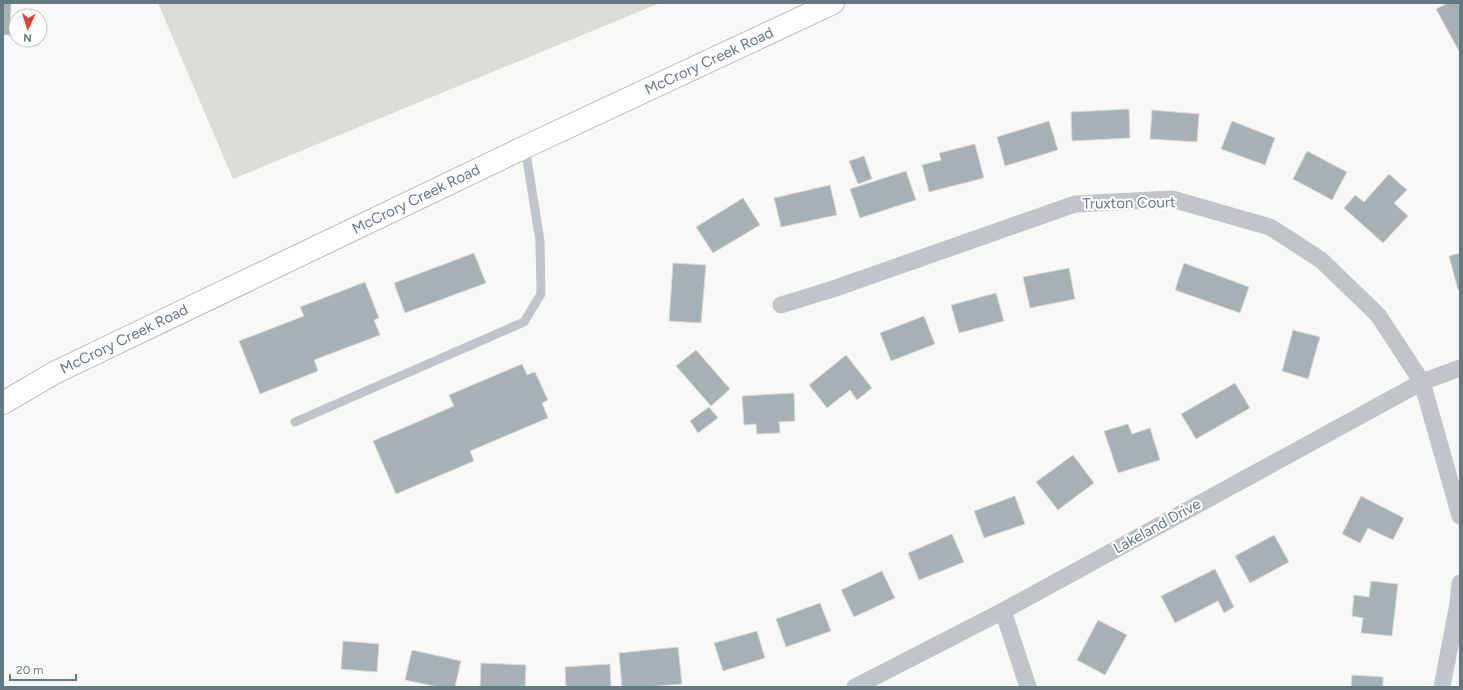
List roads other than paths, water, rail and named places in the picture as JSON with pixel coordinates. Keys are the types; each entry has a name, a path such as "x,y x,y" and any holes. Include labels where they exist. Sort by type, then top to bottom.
{"street":[{"name":"McCrory Creek Road","path":"3,403 54,373 524,147 833,3"},
{"name":"Truxton Court","path":"781,305 1075,204 1172,199 1270,227 1320,260 1378,315 1422,382 1460,516"},
{"name":"Lakeland Drive","path":"855,687 1003,611 1422,382 1460,368"},
{"path":"1442,687 1458,604 1460,582"},
{"path":"1003,611 1028,687"}],"lane":[{"path":"295,422 524,322 541,294 540,241 524,147"}]}
